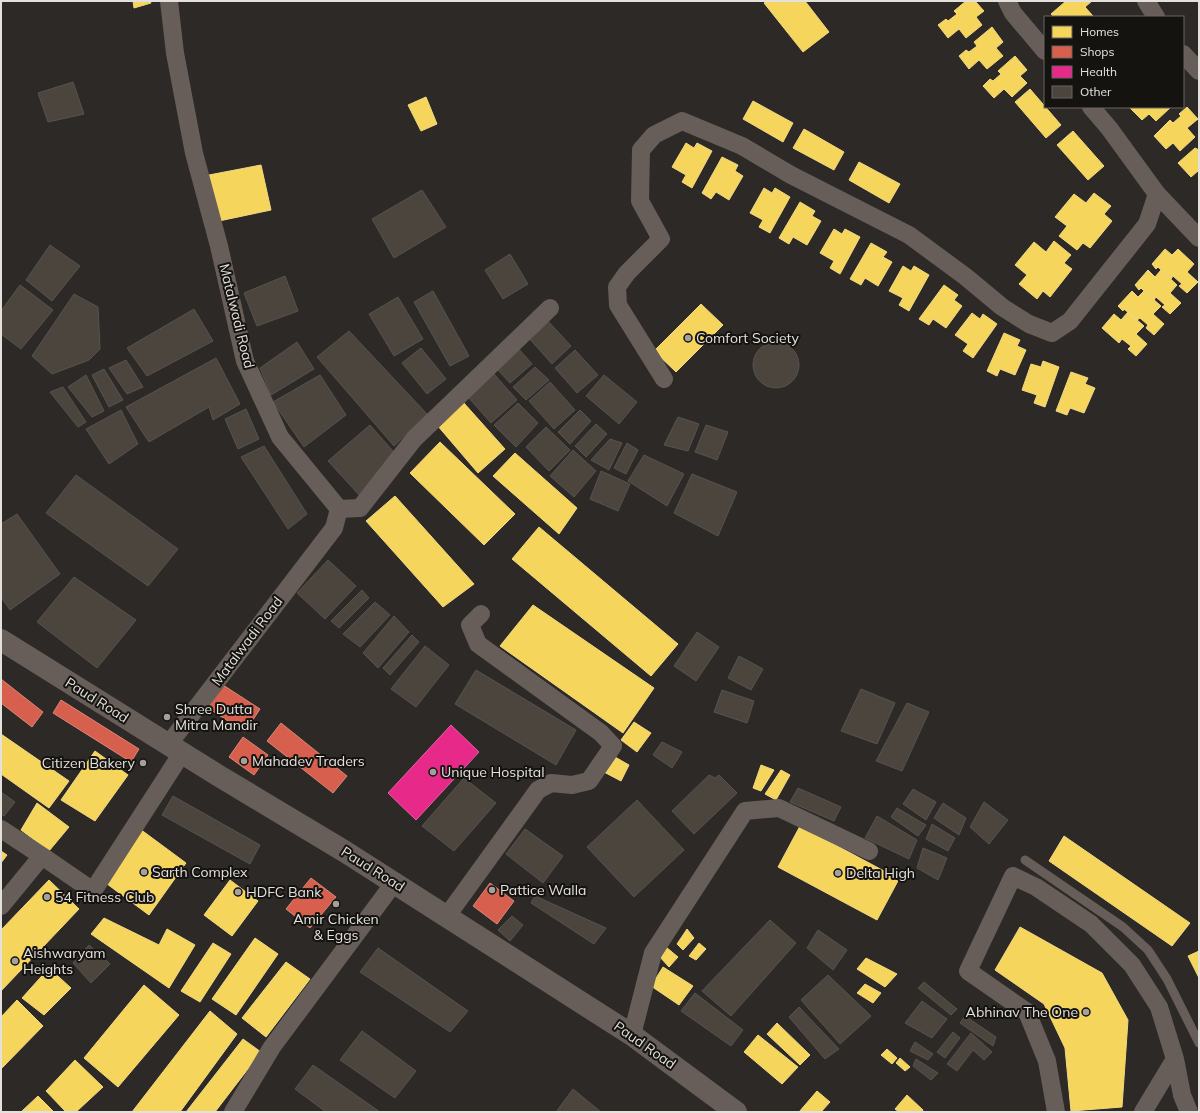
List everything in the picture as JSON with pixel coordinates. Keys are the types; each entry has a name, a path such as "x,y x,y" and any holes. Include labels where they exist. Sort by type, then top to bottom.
{"main road":[{"name":"Paud Road","path":"1,640 447,916 632,1035 736,1112"}],"street":[{"name":"Matalwadi Road","path":"42,856 93,891 175,749 334,528 339,509 280,437 245,361 219,246 194,153 175,52 169,1"},
{"path":"1007,1 1013,13 1044,50"},
{"path":"1146,1 1155,16"},
{"path":"1184,55 1199,71"},
{"path":"1092,108 1109,128 1157,194 1199,238"},
{"path":"664,379 618,305 617,287 627,273 661,239 640,201 641,150 654,135 682,121 742,146 791,175 909,235 966,277 1002,307 1029,324 1052,332 1070,321 1147,224 1157,194"},
{"path":"339,509 360,508 414,439 550,308"},
{"path":"447,916 538,790 551,783 572,785 589,781 612,746 601,733 478,644 470,625 481,614"},
{"path":"632,1035 653,953 745,811 779,808 869,851"},
{"path":"1,829 42,856 1,906"},
{"path":"1056,1112 1047,1061 1027,1012 968,971 1013,876 1036,888 1091,924 1132,965 1159,1007 1175,1059 1182,1095 1189,1112"},
{"path":"233,1112 272,1047 394,883"},
{"path":"1144,1112 1175,1059"}],"lane":[{"path":"1025,860 1123,927 1148,950 1167,979 1199,1043"}],"building: Homes":[{"path":"133,1 150,1 151,3 134,8"},
{"path":"767,1 805,1 829,32 803,52 764,3"},
{"path":"966,1 975,1 984,11 976,17 982,25 966,38 959,29 948,38 938,25 946,19 948,21 957,14 954,11"},
{"path":"1066,1 1092,1 1085,7 1093,16 1053,16 1051,14"},
{"path":"992,27 1003,42 996,48 1003,56 987,69 979,60 969,69 959,56 966,50 969,52 977,46 974,42"},
{"path":"1015,56 1027,70 1020,76 1027,83 1012,97 1004,89 994,98 983,86 990,79 993,81 1001,74 998,71"},
{"path":"1030,89 1044,105 1044,108 1046,108 1061,125 1046,138 1015,102"},
{"path":"426,97 437,124 421,131 408,105"},
{"path":"753,101 793,123 783,142 743,119"},
{"path":"1187,107 1198,119 1187,128 1195,137 1180,151 1173,143 1166,149 1154,136 1170,120 1173,123 1181,116 1179,114"},
{"path":"1130,108 1170,108 1156,121 1149,114 1142,120"},
{"path":"804,129 844,152 834,170 793,148"},
{"path":"1073,131 1104,166 1088,180 1057,145"},
{"path":"686,143 694,148 697,143 712,151 692,188 682,182 686,175 672,167"},
{"path":"1195,148 1199,150 1199,172 1198,171 1191,177 1178,163"},
{"path":"722,157 738,165 735,171 743,176 729,200 716,192 711,199 702,193"},
{"path":"859,162 900,184 889,203 849,180"},
{"path":"261,165 271,210 219,221 209,175"},
{"path":"764,188 772,193 775,188 790,197 770,233 759,227 763,220 750,213"},
{"path":"1094,193 1111,206 1104,214 1112,221 1090,248 1083,243 1077,250 1059,236 1067,226 1055,217 1074,194 1086,203"},
{"path":"800,202 815,211 812,216 821,221 807,245 793,237 789,244 779,238"},
{"path":"834,229 842,234 845,229 860,237 840,274 830,268 834,261 820,253"},
{"path":"1054,241 1071,255 1064,263 1072,269 1050,297 1043,291 1037,299 1019,284 1027,275 1015,265 1034,242 1046,252"},
{"path":"871,243 887,252 883,257 892,262 878,286 865,278 861,285 850,279"},
{"path":"1165,249 1172,255 1178,249 1194,264 1187,272 1198,282 1187,293 1179,286 1182,284 1173,276 1171,279 1158,267 1156,269 1152,264"},
{"path":"903,266 911,271 914,266 929,275 909,311 899,305 903,298 889,291"},
{"path":"1148,270 1155,277 1161,270 1177,285 1170,293 1181,303 1170,314 1162,307 1165,305 1156,297 1154,300 1141,288 1139,290 1135,285"},
{"path":"944,285 958,295 954,300 962,306 946,328 933,319 929,325 919,319"},
{"path":"1132,291 1138,297 1144,291 1161,306 1153,314 1164,324 1154,335 1146,328 1148,325 1140,318 1137,320 1118,306"},
{"name":"Comfort Society","path":"701,304 723,325 676,372 654,351"},
{"path":"1128,312 1144,326 1136,334 1147,344 1136,356 1128,349 1131,346 1122,339 1119,343 1102,328 1114,314 1121,320"},
{"path":"972,313 980,319 983,314 997,324 973,358 963,351 968,344 955,335"},
{"path":"1004,333 1020,340 1017,346 1026,350 1015,375 1000,369 997,376 987,371"},
{"path":"1043,361 1059,367 1045,407 1034,403 1037,395 1022,390 1031,364 1041,367"},
{"path":"1071,372 1088,378 1085,384 1095,388 1084,413 1070,408 1067,415 1056,411"},
{"path":"463,402 505,449 478,473 437,425"},
{"path":"440,442 515,514 484,545 410,473"},
{"path":"515,453 577,508 559,534 493,476"},
{"path":"395,496 474,584 443,607 366,521"},
{"path":"539,527 678,644 651,676 512,559"},
{"path":"533,605 654,688 623,733 500,646"},
{"path":"634,722 651,733 637,752 621,740"},
{"path":"1,734 69,781 49,808 1,774"},
{"path":"95,751 128,775 95,821 61,800"},
{"path":"608,753 629,765 621,781 602,771"},
{"path":"761,765 774,770 761,791 753,788"},
{"path":"781,770 790,775 776,800 765,794"},
{"path":"37,803 69,827 49,851 21,830"},
{"name":"Delta High","path":"800,826 899,879 877,920 778,867"},
{"name":"Sarth Complex","path":"140,829 186,863 149,915 103,881"},
{"path":"1064,836 1190,923 1172,946 1049,861"},
{"path":"1,851 7,855 1,863"},
{"name":"Aishwaryam Heights","path":"49,880 79,909 1,991 1,930"},
{"path":"230,880 258,901 232,936 204,915"},
{"path":"104,918 159,945 167,929 195,945 169,988 91,934"},
{"name":"Abhinav The One","path":"1020,927 1102,973 1128,1020 1122,1107 1071,1111 1065,1048 1044,1004 995,970"},
{"path":"687,929 694,938 683,950 677,944"},
{"path":"255,938 278,954 236,1015 212,999"},
{"path":"213,943 231,954 200,1002 181,991"},
{"path":"699,943 706,949 696,960 689,956"},
{"path":"666,947 678,957 669,967 659,956"},
{"path":"1199,951 1199,978 1188,956"},
{"path":"866,958 897,974 885,987 857,969"},
{"path":"286,962 310,979 266,1037 242,1018"},
{"path":"663,967 693,986 679,1005 651,986"},
{"path":"49,968 71,988 44,1015 22,998"},
{"path":"865,984 881,993 873,1003 857,993"},
{"path":"144,985 179,1015 118,1087 84,1058"},
{"path":"17,1000 43,1026 1,1069 1,1017"},
{"path":"210,1011 237,1034 180,1112 132,1112"},
{"path":"777,1023 810,1055 800,1065 767,1034"},
{"path":"758,1035 798,1067 782,1084 744,1052"},
{"path":"243,1039 261,1052 215,1112 186,1112"},
{"path":"887,1049 897,1058 892,1064 881,1055"},
{"path":"900,1058 910,1067 905,1071 896,1063"},
{"path":"75,1060 103,1087 76,1112 66,1112 46,1091"},
{"path":"817,1091 830,1102 821,1112 799,1112"},
{"path":"907,1095 923,1110 922,1112 899,1112 895,1109"},
{"path":"38,1096 54,1112 21,1112"}],"building: Shops":[{"path":"1,679 43,712 32,727 1,703"},
{"path":"223,685 260,709 245,732 208,708"},
{"path":"61,700 139,749 131,762 53,713"},
{"path":"281,723 347,776 333,793 267,741"},
{"path":"243,737 268,755 254,775 229,757"},
{"path":"311,878 336,897 310,928 286,909"},
{"path":"490,883 514,901 497,924 473,906"}],"building: Health":[{"name":"Unique Hospital","path":"451,725 479,752 416,820 388,793"}],"building: Other":[{"path":"73,82 84,114 48,122 38,93"},
{"path":"422,190 446,227 394,258 372,219"},
{"path":"50,245 80,266 52,301 26,280"},
{"path":"510,254 528,284 503,299 485,270"},
{"path":"285,276 298,311 257,326 244,293"},
{"path":"20,285 53,310 21,349 1,334 1,311"},
{"path":"433,291 469,356 450,366 414,302"},
{"path":"74,294 98,307 100,349 89,360 52,374 32,356"},
{"path":"398,297 423,339 394,356 369,314"},
{"path":"194,309 213,341 147,376 127,348"},
{"path":"547,320 571,346 552,364 528,337"},
{"path":"349,331 427,414 394,446 317,357"},
{"path":"297,342 314,369 271,395 260,368"},
{"path":"772,342 780,342 789,346 795,352 799,365 795,378 789,384 780,388 772,388 763,384 757,378 753,369 753,361 757,352 763,346"},
{"path":"517,347 532,364 510,383 495,367"},
{"path":"421,348 446,379 427,394 402,363"},
{"path":"575,350 598,375 577,393 555,368"},
{"path":"216,358 240,404 213,420 209,407 149,442 126,407"},
{"path":"126,360 143,387 127,394 109,368"},
{"path":"535,367 549,380 526,400 513,387"},
{"path":"104,369 123,400 109,407 92,375"},
{"path":"494,374 517,400 491,423 468,397"},
{"path":"86,375 104,411 92,417 68,387"},
{"path":"320,375 346,415 304,447 273,402"},
{"path":"604,375 637,402 619,424 586,396"},
{"path":"550,382 575,410 554,429 529,401"},
{"path":"63,387 86,422 78,427 50,392"},
{"path":"518,403 538,423 516,447 494,425"},
{"path":"246,409 259,439 238,449 225,419"},
{"path":"121,410 138,444 109,464 86,429"},
{"path":"580,410 591,421 570,444 558,432"},
{"path":"678,417 699,424 688,451 664,445"},
{"path":"596,424 607,434 586,457 575,446"},
{"path":"370,425 399,458 361,497 328,461"},
{"path":"706,425 728,432 717,460 695,452"},
{"path":"546,427 570,450 549,471 526,447"},
{"path":"610,439 622,443 609,470 591,460"},
{"path":"627,443 638,450 626,474 614,468"},
{"path":"264,446 307,514 288,529 241,457"},
{"path":"573,450 596,471 574,497 550,476"},
{"path":"644,455 684,474 667,506 628,481"},
{"path":"601,471 630,484 618,511 590,499"},
{"path":"692,474 737,492 718,536 674,513"},
{"path":"76,475 178,549 148,586 46,513"},
{"path":"17,514 60,574 10,610 1,597 1,524"},
{"path":"328,560 356,586 325,619 297,593"},
{"path":"74,577 136,620 97,668 37,622"},
{"path":"362,590 369,598 339,628 331,621"},
{"path":"375,602 390,615 360,647 343,634"},
{"path":"394,616 409,632 378,668 363,653"},
{"path":"697,632 719,647 696,681 674,666"},
{"path":"412,635 419,642 390,675 383,668"},
{"path":"425,646 449,665 416,707 391,689"},
{"path":"739,656 763,669 751,690 728,678"},
{"path":"476,670 576,730 556,765 455,704"},
{"path":"861,689 895,703 877,744 841,731"},
{"path":"722,690 754,701 747,723 714,712"},
{"path":"907,703 929,712 902,771 876,761"},
{"path":"662,742 682,752 672,768 653,755"},
{"path":"709,775 715,778 719,775 737,793 694,834 672,811"},
{"path":"464,778 496,803 454,851 422,826"},
{"path":"798,788 841,807 834,821 790,802"},
{"path":"913,789 936,802 926,820 903,804"},
{"path":"1,792 15,802 4,816 1,814"},
{"path":"173,796 260,845 250,864 162,815"},
{"path":"637,800 684,850 634,897 587,847"},
{"path":"984,802 1008,820 989,844 970,827"},
{"path":"943,803 966,818 959,835 934,818"},
{"path":"897,808 926,825 918,836 891,817"},
{"path":"877,816 917,840 909,859 865,838"},
{"path":"932,824 955,838 948,851 926,839"},
{"path":"525,829 563,856 543,883 506,854"},
{"path":"923,848 947,858 938,880 917,868"},
{"path":"535,896 606,928 594,944 531,903"},
{"path":"512,916 523,925 510,941 498,930"},
{"path":"770,920 796,943 731,1016 702,991"},
{"path":"818,930 847,950 833,970 807,948"},
{"path":"89,945 110,964 91,983 73,963"},
{"path":"378,948 468,1011 450,1032 360,972"},
{"path":"828,975 871,1016 840,1044 801,1000"},
{"path":"924,982 957,1009 951,1015 918,988"},
{"path":"695,993 743,1030 731,1046 681,1011"},
{"path":"922,1001 947,1019 932,1038 905,1023"},
{"path":"799,1007 839,1049 825,1059 789,1017"},
{"path":"965,1016 996,1037 993,1046 960,1023"},
{"path":"362,1031 416,1071 395,1098 340,1060"},
{"path":"953,1032 960,1038 945,1058 937,1052"},
{"path":"971,1033 992,1052 984,1060 973,1050 957,1071 947,1064"},
{"path":"915,1042 933,1054 928,1060 910,1051"},
{"path":"916,1059 938,1073 931,1080 913,1066"},
{"path":"313,1065 380,1112 326,1112 295,1089"},
{"path":"573,1089 601,1112 556,1112"}],"place":[{"name":"Comfort Society","path":"688,338"},
{"name":"Shree Dutta Mitra Mandir","path":"167,717"},
{"name":"Mahadev Traders","path":"244,761"},
{"name":"Citizen Bakery","path":"143,763"},
{"name":"Unique Hospital","path":"433,772"},
{"name":"Sarth Complex","path":"144,872"},
{"name":"Delta High","path":"838,873"},
{"name":"Pattice Walla","path":"492,890"},
{"name":"HDFC Bank","path":"238,892"},
{"name":"54 Fitness Club","path":"47,897"},
{"name":"Amir Chicken & Eggs","path":"336,904"},
{"name":"Aishwaryam Heights","path":"15,961"},
{"name":"Abhinav The One","path":"1086,1012"}]}
